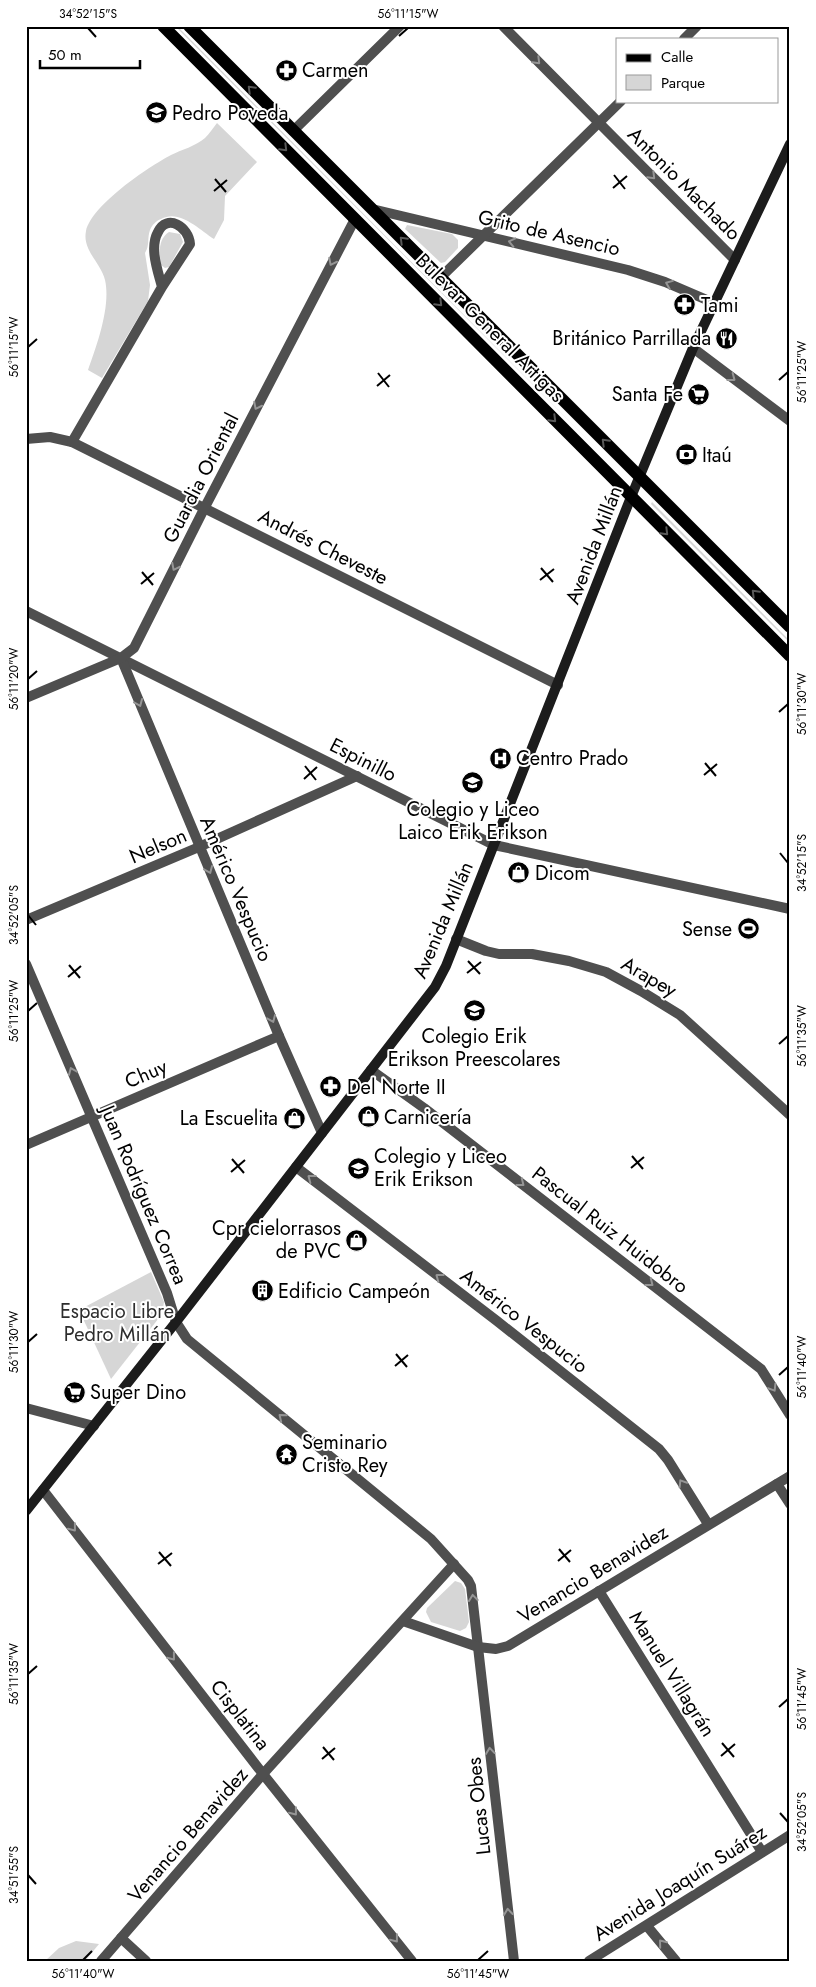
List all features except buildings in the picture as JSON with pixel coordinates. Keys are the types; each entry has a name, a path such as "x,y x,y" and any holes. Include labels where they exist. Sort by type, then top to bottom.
{"main road":[{"name":"Bulevar General Artigas","path":"163,26 790,656"},
{"name":"Bulevar General Artigas","path":"189,26 790,627"},
{"name":"Avenida Millán","path":"26,1511 176,1322 435,987 558,685 631,497 693,348 790,144"}],"street":[{"path":"293,131 400,26"},
{"name":"Antonio Machado","path":"503,26 735,260"},
{"path":"685,38 697,26"},
{"path":"441,277 620,102"},
{"name":"Grito de Asencio","path":"372,209 628,270 665,282 714,303"},
{"name":"Guardia Oriental","path":"26,698 120,658 134,648 355,219"},
{"path":"72,442 162,287 190,244 190,238 183,228 174,224 167,224 162,227 158,232 154,245 162,287"},
{"path":"693,348 790,421"},
{"name":"Andrés Cheveste","path":"26,439 50,437 72,442 558,685"},
{"name":"Espinillo","path":"26,611 494,845 790,909"},
{"name":"Américo Vespucio","path":"120,658 279,1036 322,1133"},
{"name":"Nelson","path":"26,920 199,847 357,776"},
{"name":"Arapey","path":"456,939 499,954 532,954 569,961 606,972 680,1015 790,1115"},
{"name":"Juan Rodríguez Correa","path":"26,964 167,1293 176,1322 187,1339 431,1539 468,1580 471,1586 478,1647"},
{"name":"Chuy","path":"26,1145 279,1036"},
{"name":"Pascual Ruiz Huidobro","path":"371,1070 432,1114 761,1369 790,1415"},
{"name":"Américo Vespucio","path":"296,1167 659,1449 668,1460 708,1524"},
{"path":"26,1408 94,1426"},
{"name":"Venancio Benavidez","path":"403,1621 478,1647 496,1649 508,1646 790,1476"},
{"path":"777,1484 790,1504"},
{"name":"Cisplatina","path":"43,1490 263,1774 412,1961"},
{"name":"Venancio Benavidez","path":"101,1961 263,1774 454,1564"},
{"name":"Manuel Villagrán","path":"599,1591 762,1852"},
{"name":"Lucas Obes","path":"478,1647 514,1961"},
{"name":"Avenida Joaquín Suárez","path":"589,1961 790,1835"},
{"path":"647,1926 676,1961"},
{"path":"121,1938 146,1961"}],"green space":[{"path":"175,26 177,26 620,472"},
{"path":"217,123 257,162 225,196 224,220 214,239 189,222 175,216 161,219 152,226 145,253 150,285 148,301 102,378 88,370 102,325 106,302 105,280 87,244 86,231 90,221 109,199 136,177 171,155 201,141"},
{"path":"407,225 452,234 458,240 458,248 445,262 441,263 405,229"},
{"path":"169,232 180,234 183,242 169,267 165,268 161,265 160,247 163,238"},
{"path":"652,502 790,641 790,643 651,504"},
{"name":"Espacio Libre Pedro Millán","path":"151,1272 164,1302 162,1314 111,1379 79,1310"},
{"path":"455,1581 461,1583 465,1589 469,1622 466,1628 460,1631 431,1622 426,1612 427,1608"},
{"path":"76,1941 99,1944 85,1961 45,1961 59,1948"}],"place":[{"name":"Carmen","path":"286,70"},
{"name":"Pedro Poveda","path":"156,113"},
{"name":"Tami","path":"685,305"},
{"name":"Británico Parrillada","path":"727,338"},
{"name":"Santa Fe","path":"699,394"},
{"name":"Itaú","path":"686,455"},
{"name":"Centro Prado","path":"500,758"},
{"name":"Colegio y Liceo Laico Erik Erikson","path":"473,783"},
{"name":"Dicom","path":"519,873"},
{"name":"Sense","path":"748,929"},
{"name":"Colegio Erik Erikson Preescolares","path":"474,1010"},
{"name":"Del Norte II","path":"331,1087"},
{"name":"Carnicería","path":"368,1117"},
{"name":"La Escuelita","path":"294,1118"},
{"name":"Colegio y Liceo Erik Erikson","path":"358,1168"},
{"name":"Cpr cielorrasos de PVC","path":"357,1240"},
{"name":"Edificio Campeón","path":"262,1291"},
{"name":"Super Dino","path":"74,1392"},
{"name":"Seminario Cristo Rey","path":"286,1454"}]}
